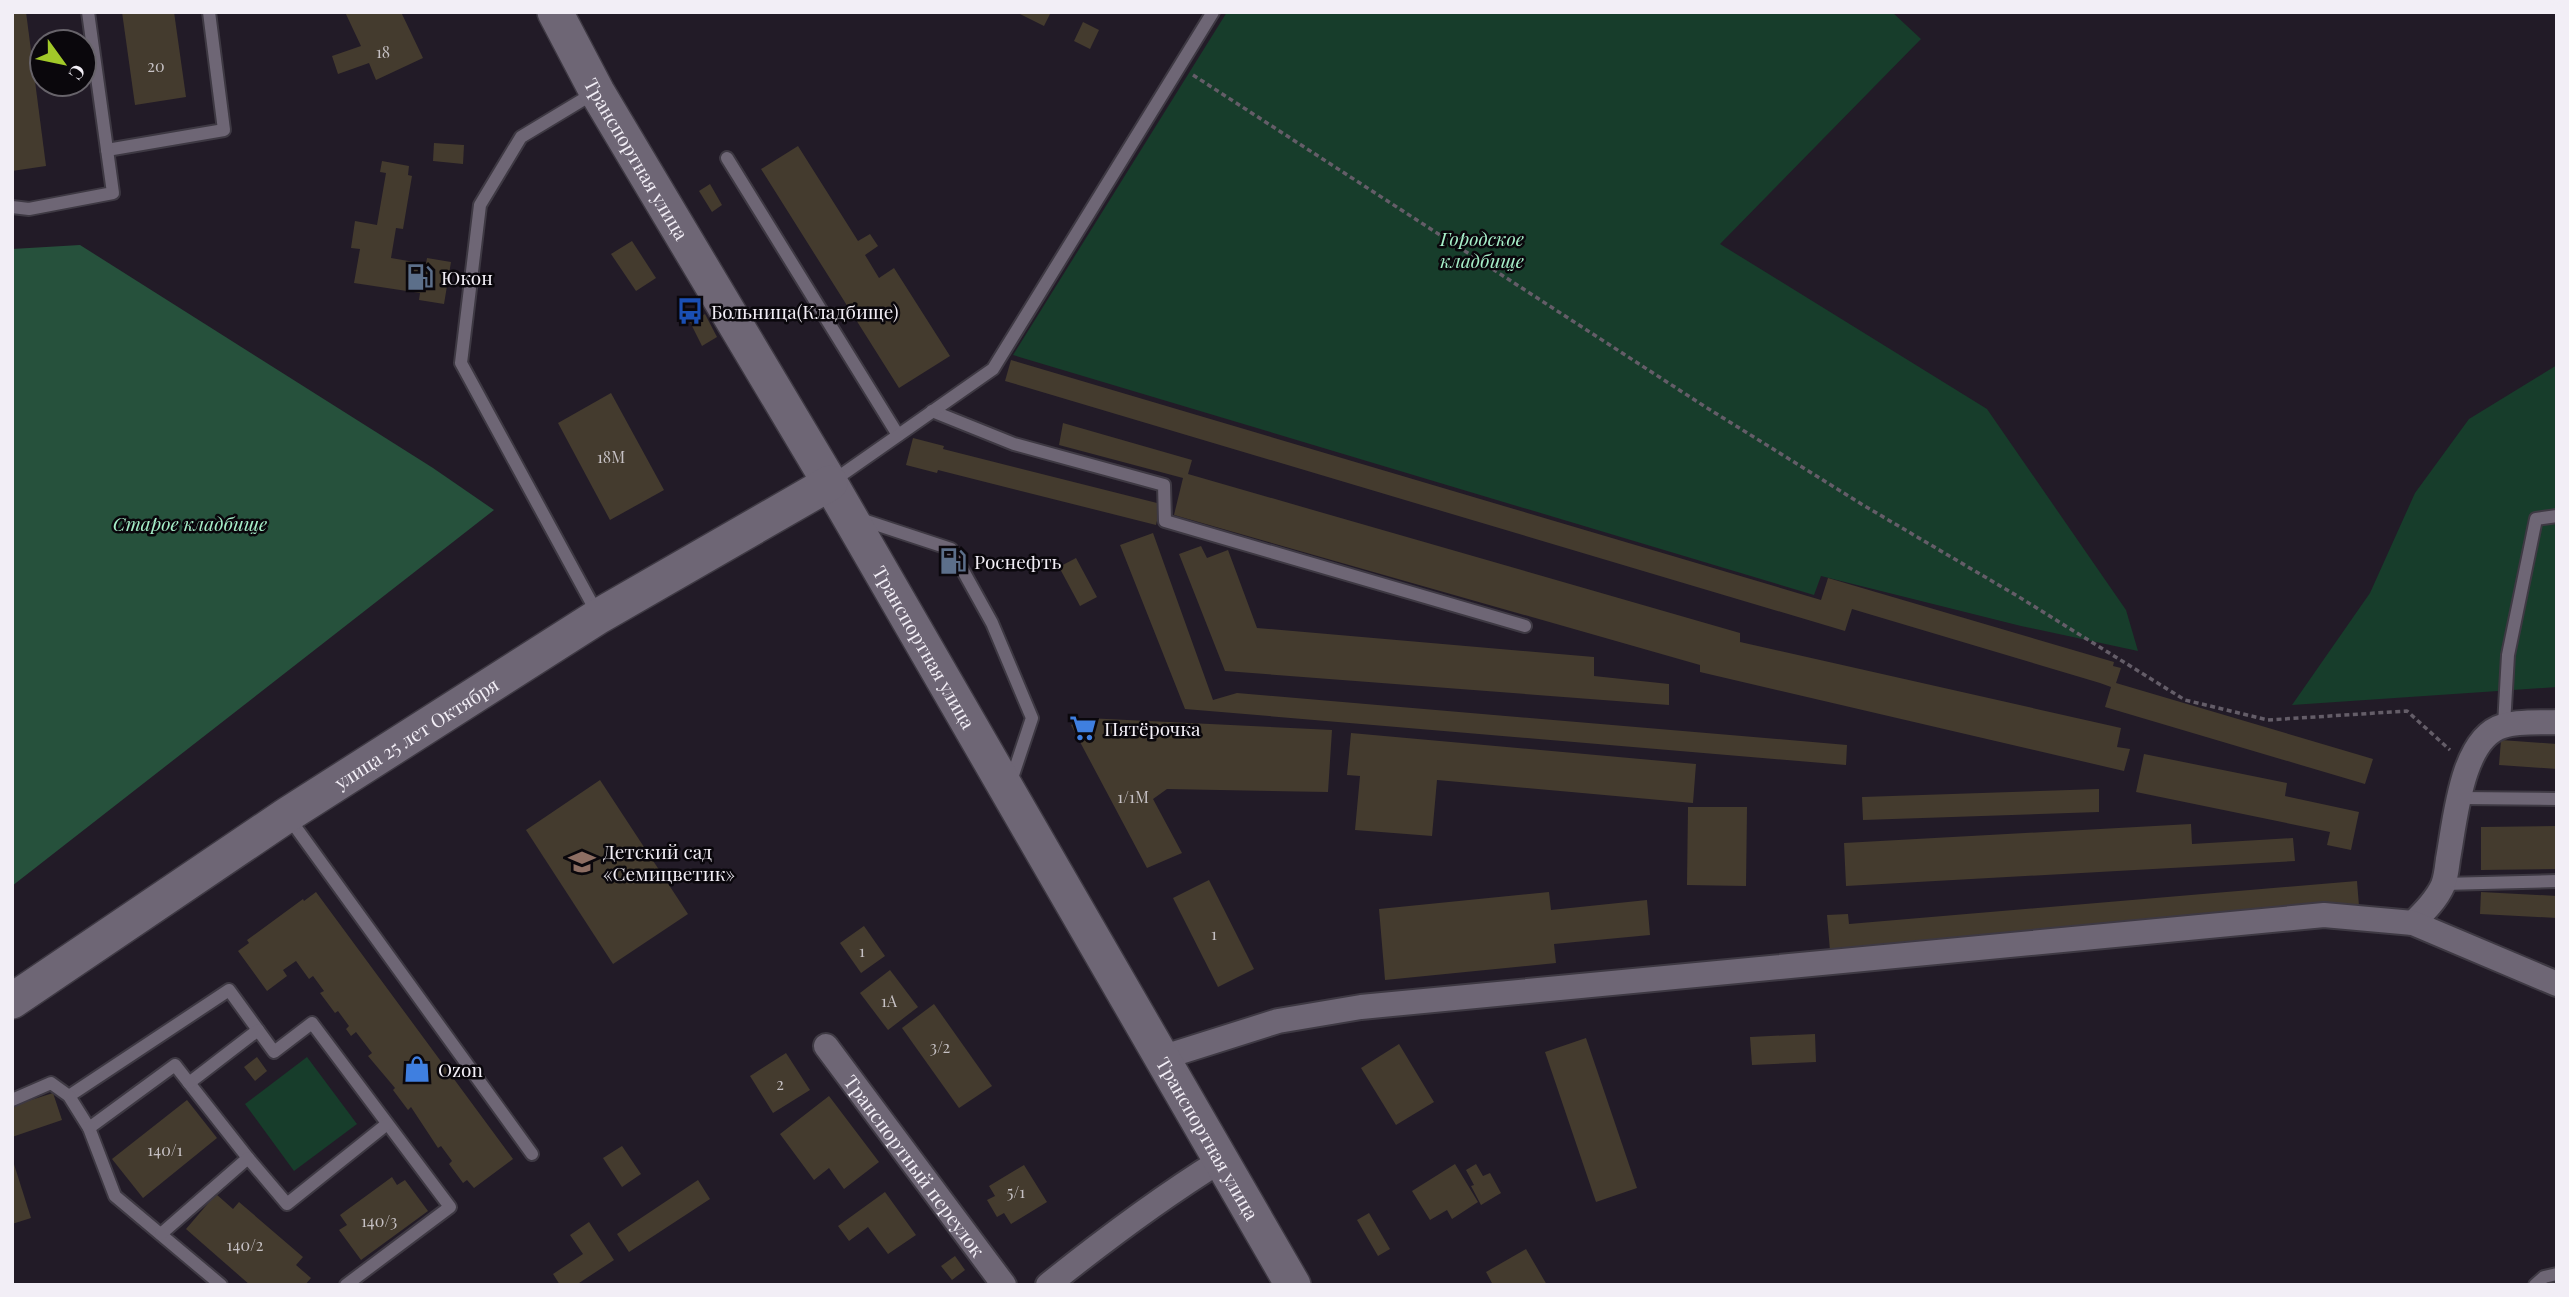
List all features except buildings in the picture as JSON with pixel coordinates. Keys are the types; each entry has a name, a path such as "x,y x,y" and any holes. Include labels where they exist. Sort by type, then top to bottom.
{"main road":[{"name":"Транспортная улица","path":"555,12 597,92 830,483 1293,1285"},
{"name":"улица 25 лет Октября","path":"12,1001 287,815 599,616 830,483"}],"street":[{"path":"2413,923 2428,908 2443,884 2468,765 2486,736 2504,725 2557,722"},
{"path":"1161,1058 1278,1021 1361,1007 2324,915 2413,923 2557,984"},
{"name":"Транспортный переулок","path":"825,1045 1004,1285"},
{"path":"1048,1285 1086,1254 1220,1161"}],"lane":[{"path":"12,207 29,209 113,193 88,12"},
{"path":"107,150 224,130 209,12"},
{"path":"830,483 993,369 1213,12"},
{"path":"597,92 521,137 480,205 461,363 599,616"},
{"path":"727,158 898,435"},
{"path":"932,411 1014,444 1164,485 1165,521 1525,626"},
{"path":"847,515 951,549 992,623 1032,718 1008,793"},
{"path":"2504,725 2508,655 2536,519 2557,516"},
{"path":"2460,797 2557,799"},
{"path":"287,815 532,1154"},
{"path":"2443,884 2557,881"},
{"path":"69,1096 229,990 274,1052 312,1023 450,1207 346,1285"},
{"path":"189,1083 258,1030"},
{"path":"89,1128 175,1065 287,1205 387,1124"},
{"path":"12,1100 51,1083 69,1096 89,1128 115,1196 221,1285"},
{"path":"160,1234 248,1158"},
{"path":"2535,1285 2544,1277 2557,1274"}],"path":[{"path":"1179,66 1716,413 2185,700 2267,720 2407,711 2468,765"}],"green space":[{"name":"Городское кладбище","path":"1227,12 1892,12 1921,39 1720,244 1987,409 2126,610 2138,651 2021,626 1821,576 1814,595 1013,355"},
{"name":"Старое кладбище","path":"80,245 433,468 494,510 12,886 12,249"},
{"path":"2557,365 2557,687 2292,705 2370,593 2415,493 2469,419"},
{"path":"307,1057 357,1124 294,1171 245,1104"}],"place":[{"name":"Юкон","path":"420,277"},
{"name":"Больница(Кладбище)","path":"690,311"},
{"name":"Роснефть","path":"953,561"},
{"name":"Пятёрочка","path":"1083,728"},
{"name":"Детский сад «Семицветик»","path":"582,862"},
{"name":"Ozon","path":"417,1069"}]}
